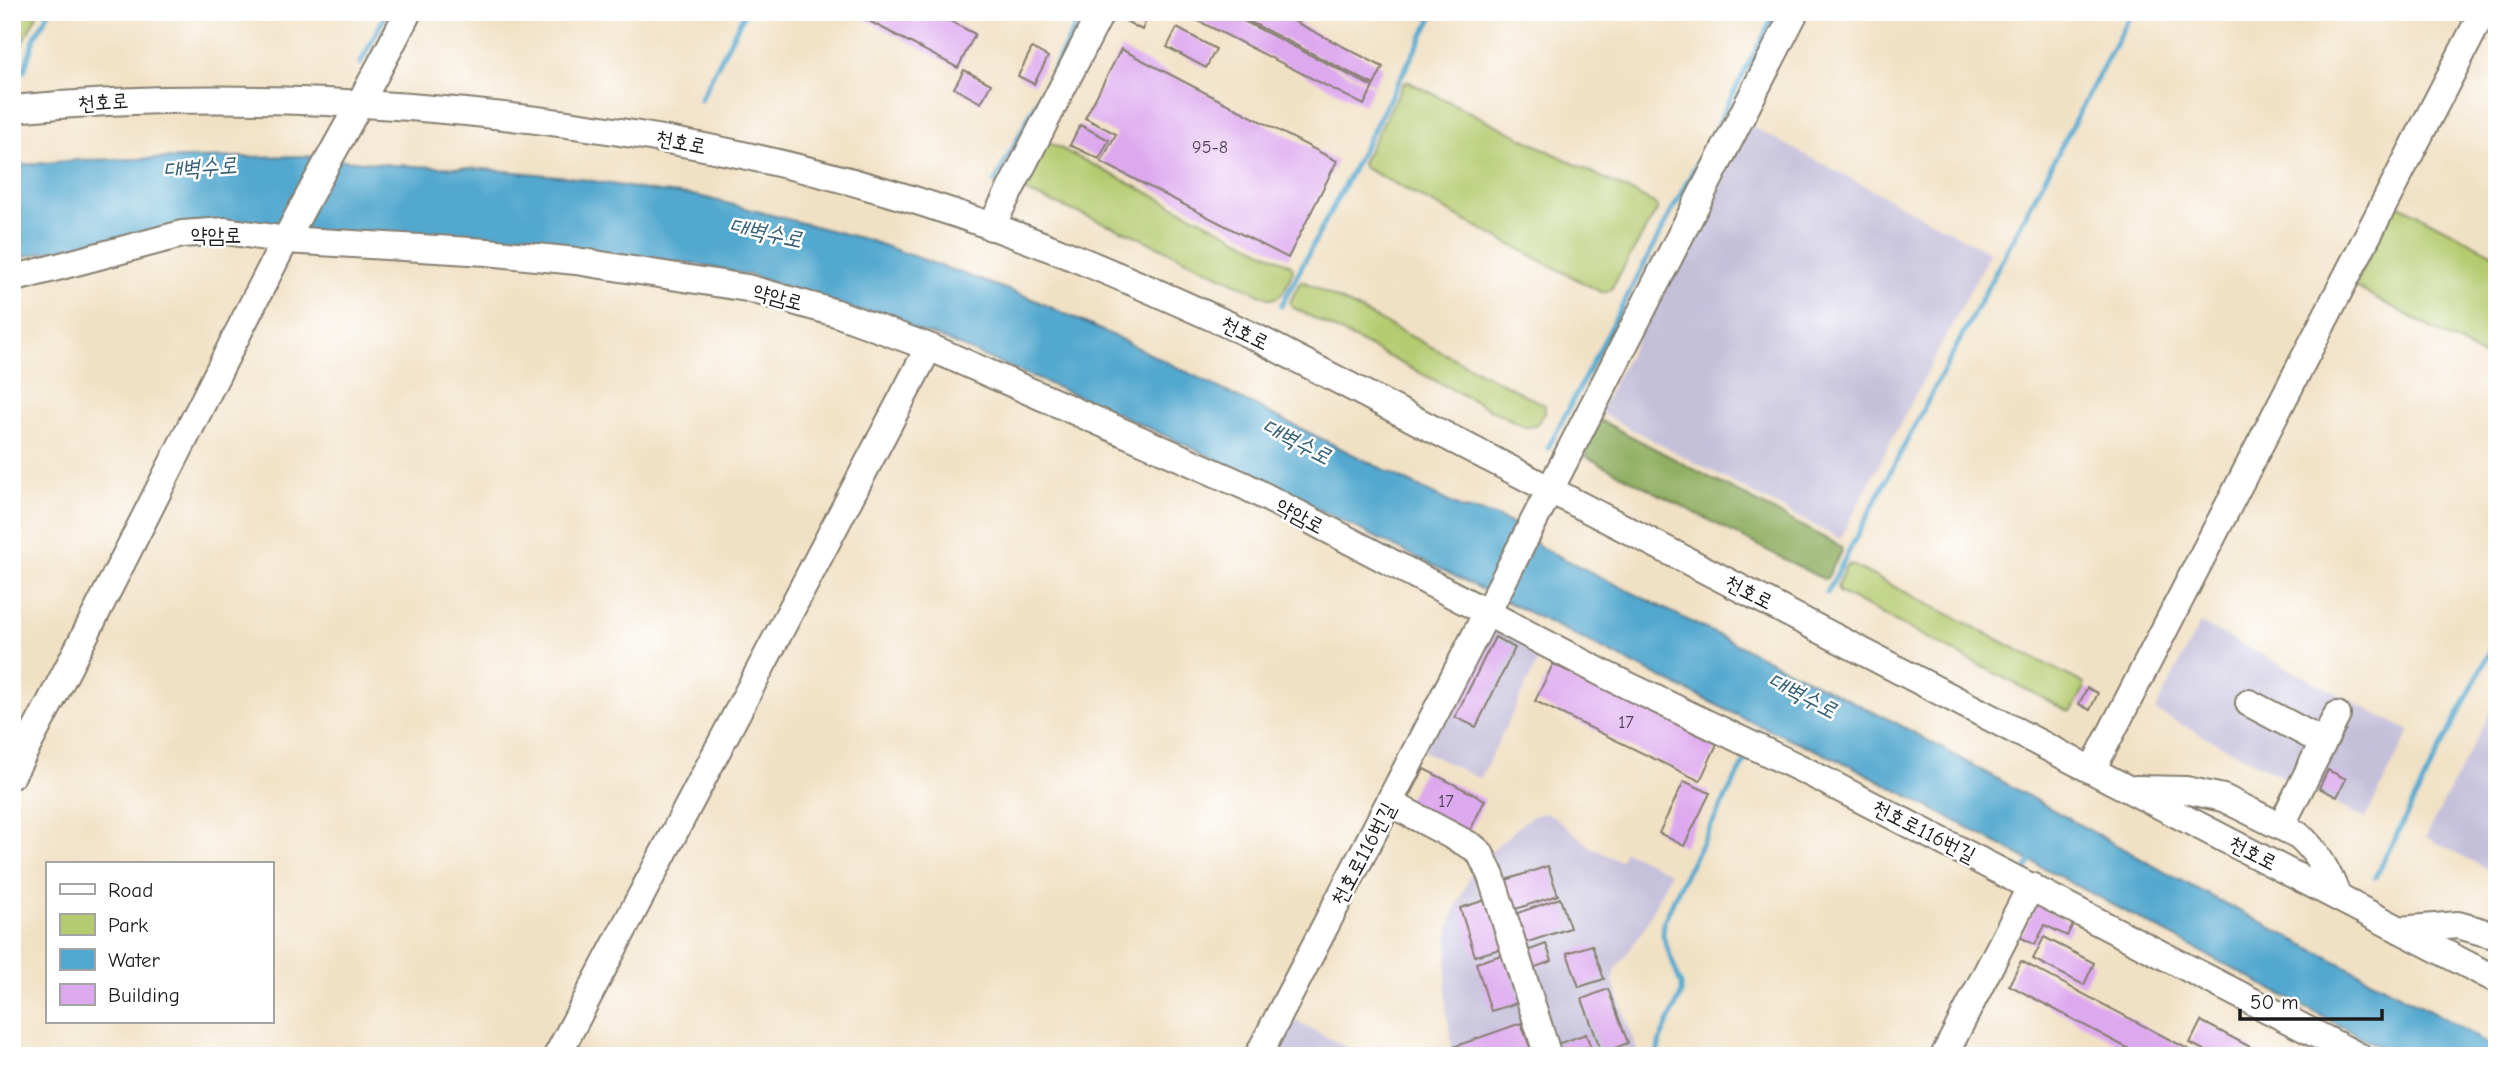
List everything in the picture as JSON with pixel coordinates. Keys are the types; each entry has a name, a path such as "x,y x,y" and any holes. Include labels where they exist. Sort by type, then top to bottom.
{"street":[{"path":"12,775 105,599 287,237 408,12"},
{"path":"991,227 1101,12"},
{"name":"천호로116번길","path":"1258,1056 1795,12"},
{"path":"2092,770 2483,12"},
{"name":"천호로","path":"12,109 117,100 223,98 361,103 555,121 666,138 776,162 873,188 991,227 1130,279 1255,337 2497,980"},
{"name":"약암로","path":"12,279 182,234 226,231 576,261 707,281 785,298 929,346 1217,473 1487,610"},
{"path":"556,1056 929,346"},
{"name":"천호로116번길","path":"1487,610 1664,704 1810,773 2358,1056"},
{"path":"2249,703 2323,742"},
{"path":"2281,826 2337,715"},
{"path":"2128,789 2186,790 2223,797 2281,826 2305,841 2330,877 2338,897"},
{"path":"1390,803 1480,853 1491,876 1546,1054"},
{"path":"1944,1056 2031,886"},
{"path":"2400,930 2458,925 2497,936"}],"shaded area":[{"path":"1749,125 1990,252 1840,539 1599,412"},
{"path":"2200,623 2410,731 2365,819 2155,711"},
{"path":"1487,624 1542,653 1480,779 1423,751"},
{"path":"2497,698 2497,874 2426,837"},
{"path":"1544,813 1553,816 1594,849 1620,861 1625,851 1670,873 1644,929 1615,971 1613,982 1639,1056 1453,1056 1446,1006 1446,981 1449,930 1455,910 1474,867 1532,816"},
{"path":"1287,1016 1363,1056 1267,1056"}],"green space":[{"path":"12,12 36,12 37,15 12,63"},
{"path":"1409,82 1654,203 1657,210 1611,289 1601,292 1363,167 1362,163 1404,83"},
{"path":"1044,140 1291,265 1292,273 1284,291 1277,297 1268,298 1134,235 1021,190"},
{"path":"2396,203 2497,256 2497,364 2354,286"},
{"path":"1303,281 1545,405 1545,413 1535,426 1521,425 1292,307 1290,302"},
{"path":"1600,420 1840,546 1842,550 1827,578 1817,576 1587,457 1586,443"},
{"path":"1850,564 2081,682 2084,689 2073,709 2070,712 2064,709 1839,592 1837,585"}],"water":[{"name":"대벽수로","path":"305,156 569,177 699,196 868,240 1028,297 1118,338 1463,509 1506,521 1542,548 1898,724 2174,877 2435,1013 2497,1049 2497,1056 2397,1056 1852,766 1747,720 1235,468 1106,408 938,337 750,275 690,263 586,252 177,225 12,259 12,166 79,160"}],"building":[{"path":"852,12 933,12 975,34 958,68"},
{"path":"1125,12 1150,12 1142,30 1122,19"},
{"path":"1181,12 1226,12 1373,87 1364,105"},
{"path":"1231,12 1276,12 1383,67 1374,85"},
{"path":"1177,28 1216,49 1206,68 1167,47"},
{"path":"1032,48 1048,57 1034,84 1018,76"},
{"path":"1121,49 1337,161 1288,258 1101,162 1116,134 1085,118"},
{"path":"964,70 991,84 981,103 954,88"},
{"path":"1080,125 1109,140 1099,159 1070,145"},
{"path":"1495,637 1515,648 1476,727 1455,717"},
{"path":"1553,664 1717,744 1700,781 1535,701"},
{"path":"2087,688 2098,693 2090,710 2079,704"},
{"path":"1424,769 1485,800 1469,833 1407,802"},
{"path":"2328,770 2346,779 2337,797 2319,788"},
{"path":"1684,781 1710,793 1684,846 1659,833"},
{"path":"1548,866 1558,895 1510,911 1500,882"},
{"path":"1560,898 1570,928 1522,944 1512,915"},
{"path":"1489,899 1504,948 1475,956 1460,908"},
{"path":"2037,905 2073,924 2067,936 2045,925 2035,945 2020,937"},
{"path":"2044,937 2094,963 2084,985 2033,959"},
{"path":"1546,944 1552,961 1530,969 1524,952"},
{"path":"1592,945 1604,979 1579,987 1567,953"},
{"path":"1505,954 1520,1002 1491,1011 1476,963"},
{"path":"2021,961 2201,1056 2142,1056 2009,985"},
{"path":"1608,989 1628,1043 1602,1053 1582,999"},
{"path":"2201,1021 2252,1048 2247,1056 2215,1056 2190,1043"},
{"path":"1521,1023 1532,1053 1524,1056 1456,1056 1453,1047"},
{"path":"1586,1034 1594,1056 1561,1056 1557,1044"}],"waterway":[{"path":"24,71 34,39 49,12"},
{"path":"360,64 387,12"},
{"path":"700,100 745,12"},
{"path":"995,182 1083,12"},
{"path":"1281,306 1435,12"},
{"path":"1548,448 1776,12"},
{"path":"1827,593 2132,12"},
{"path":"2375,877 2497,638"},
{"path":"1657,1056 1660,1040 1681,995 1681,985 1663,936 1664,921 1748,755"},
{"path":"2025,872 2033,857"}]}
